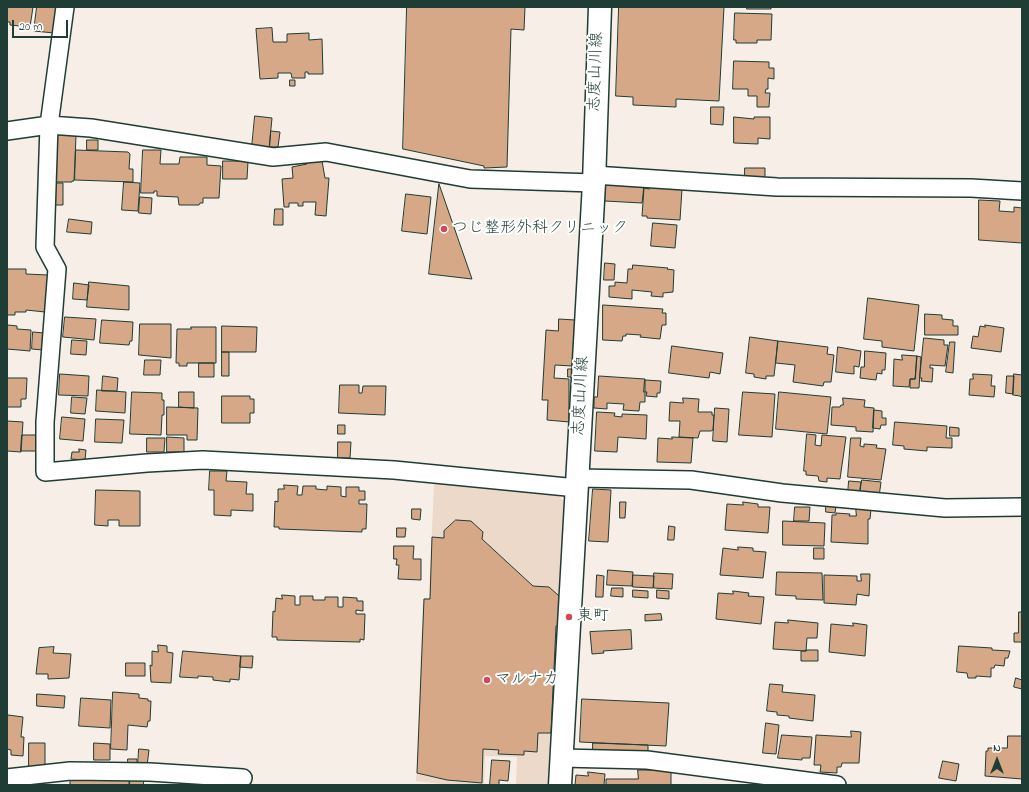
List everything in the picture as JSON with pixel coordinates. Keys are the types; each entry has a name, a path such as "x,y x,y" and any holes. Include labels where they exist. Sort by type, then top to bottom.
{"main road":[{"name":"志度山川線","path":"560,785 594,179 600,7"}],"street":[{"path":"66,7 49,125 45,247 57,269 45,422 45,472 148,462 203,460 394,470 577,483 691,480 782,493 945,508 1022,507"},
{"path":"11,130 49,125 91,128 273,157 326,152 470,179 594,179 777,187 971,188 1022,191"},
{"path":"561,758 647,760 837,785"},
{"path":"7,778 70,771 150,772 243,778"}],"shaded area":[{"name":"マルナカ","path":"434,483 558,495 565,503 551,785 516,785 517,757 485,756 484,785 450,785 416,781 423,598 429,598"}],"building":[{"path":"7,7 33,7 30,27 10,25 10,22 7,22"},
{"path":"37,7 57,7 54,33 34,31"},
{"path":"407,7 525,7 524,30 511,29 507,167 484,168 484,166 403,149"},
{"path":"619,7 724,7 719,101 676,99 676,107 633,105 633,97 616,96"},
{"path":"747,7 771,7 771,9 747,9"},
{"path":"735,13 772,14 771,40 757,40 757,43 736,43 736,40 734,40"},
{"path":"272,28 273,42 287,42 287,34 309,33 309,40 322,39 323,74 308,74 308,72 305,72 305,78 292,78 291,73 278,73 278,78 260,79 256,29"},
{"path":"734,61 769,62 769,68 774,68 774,79 768,78 768,89 766,89 765,93 770,93 769,107 757,107 757,96 748,96 748,89 733,89"},
{"path":"290,80 295,80 295,86 290,86"},
{"path":"711,107 724,107 723,125 711,124"},
{"path":"255,116 272,118 269,149 252,147"},
{"path":"734,117 754,119 754,117 770,117 770,139 758,138 758,144 734,143"},
{"path":"271,131 280,132 278,147 270,147"},
{"path":"56,134 76,136 74,181 72,182 55,182"},
{"path":"87,140 98,140 98,150 87,150"},
{"path":"76,150 128,152 130,154 129,169 133,169 133,182 75,180"},
{"path":"143,150 161,150 160,164 179,164 180,157 207,157 207,165 221,166 219,198 203,198 203,203 200,203 199,205 179,205 178,197 157,196 157,191 154,191 154,193 141,193"},
{"path":"223,161 248,161 247,179 223,179"},
{"path":"322,161 325,178 329,178 326,216 315,215 316,202 303,202 303,206 298,206 298,203 289,203 289,207 284,207 282,179 293,178 292,167 307,164 307,162"},
{"path":"745,168 765,168 765,178 745,177"},
{"path":"124,182 140,183 138,211 122,210"},
{"path":"54,183 63,183 63,205 54,205"},
{"path":"606,183 644,186 642,203 605,201"},
{"name":"つじ整形外科クリニック","path":"439,184 472,279 429,274"},
{"path":"649,187 682,189 680,220 647,218 647,216 642,216 644,188 649,189"},
{"path":"406,194 431,197 427,234 402,231"},
{"path":"140,197 152,198 151,214 139,213"},
{"path":"979,200 1000,201 999,211 1014,212 1014,207 1022,208 1022,243 979,240"},
{"path":"275,209 283,209 283,225 274,225"},
{"path":"69,219 92,222 91,234 67,232"},
{"path":"653,223 677,225 675,248 651,246"},
{"path":"605,263 615,264 614,280 604,280"},
{"path":"633,265 668,268 667,269 674,270 673,292 663,293 663,297 651,296 652,292 632,290 632,299 609,297 609,286 615,286 615,282 627,283 628,269 632,269"},
{"path":"7,269 26,269 26,274 48,275 45,312 26,310 26,312 15,312 15,315 7,315"},
{"path":"89,282 129,286 129,310 87,307"},
{"path":"74,283 89,285 87,300 73,299"},
{"path":"868,298 919,305 914,351 882,347 882,341 864,339"},
{"path":"603,305 663,309 662,313 666,313 666,325 662,325 660,339 626,334 626,336 623,336 622,341 603,340"},
{"path":"925,314 942,315 942,319 953,320 953,326 958,326 958,335 925,335"},
{"path":"65,317 96,319 94,340 63,337"},
{"path":"559,319 575,320 572,366 555,365 554,378 569,379 569,422 547,420 548,400 542,400 546,330 558,331"},
{"path":"102,320 133,322 132,341 130,341 129,345 100,343"},
{"path":"140,324 171,324 171,358 139,355"},
{"path":"8,325 17,326 17,329 31,330 30,351 7,349"},
{"path":"985,325 1004,328 1001,352 971,348 973,336 978,337 980,326 985,327"},
{"path":"222,326 257,327 256,352 222,352"},
{"path":"191,327 216,327 216,363 187,363 187,366 179,366 179,363 176,363 177,329 191,329"},
{"path":"33,332 44,333 43,350 32,349"},
{"path":"750,337 778,341 774,376 766,376 766,379 754,377 754,374 746,373"},
{"path":"924,338 944,340 944,345 948,345 945,366 930,365 930,368 933,368 932,382 921,381 922,378 920,378"},
{"path":"72,340 87,341 86,355 71,354"},
{"path":"778,341 828,347 827,354 834,355 831,382 824,382 823,386 793,382 795,365 776,363"},
{"path":"950,342 955,342 953,373 946,372"},
{"path":"672,346 723,353 720,374 710,372 709,378 669,373"},
{"path":"838,347 861,351 859,367 854,366 854,374 836,372"},
{"path":"865,351 886,353 885,370 882,370 882,374 877,373 876,380 860,378 861,367 864,367"},
{"path":"222,352 229,352 229,376 222,376"},
{"path":"902,355 917,356 915,379 910,379 909,387 893,386 894,359 902,360"},
{"path":"917,356 921,357 919,388 910,388 910,379 915,379"},
{"path":"145,360 161,360 160,375 144,375"},
{"path":"199,363 214,363 214,377 199,377"},
{"path":"568,369 572,369 572,377 568,377"},
{"path":"60,374 89,376 88,396 59,395"},
{"path":"973,374 992,375 991,386 995,386 994,397 969,395 970,379 973,379"},
{"path":"1014,374 1022,375 1022,398 1020,396 1013,395"},
{"path":"103,376 118,378 117,391 102,391"},
{"path":"599,376 645,379 645,402 640,402 639,411 623,410 624,404 607,403 607,409 594,408 594,397 597,397"},
{"path":"1007,376 1014,376 1013,394 1006,393"},
{"path":"7,378 27,378 26,399 21,399 21,407 7,407"},
{"path":"645,380 661,381 660,393 657,393 657,397 646,396 647,392 644,392"},
{"path":"340,385 359,385 359,393 362,393 363,386 386,386 385,415 339,413"},
{"path":"97,390 126,392 125,413 96,411"},
{"path":"132,392 162,393 162,400 164,400 164,415 162,415 161,435 130,434"},
{"path":"179,392 194,392 194,408 179,407"},
{"path":"743,392 775,394 772,437 739,435"},
{"path":"779,392 831,397 827,434 776,429"},
{"path":"222,396 250,396 250,399 254,399 254,413 250,413 250,423 222,423"},
{"path":"72,397 87,398 85,414 71,413"},
{"path":"683,398 699,399 698,412 712,412 712,415 714,415 713,430 700,431 698,438 679,437 680,421 669,421 670,402 683,403"},
{"path":"843,398 865,400 864,407 874,408 873,432 856,431 856,427 831,425 832,407 840,407 843,405"},
{"path":"167,407 198,408 197,440 187,440 187,435 167,435"},
{"path":"715,408 729,409 727,442 713,441"},
{"path":"874,410 882,411 882,418 886,418 886,425 881,425 880,429 873,428"},
{"path":"597,412 615,413 614,416 622,417 622,414 647,415 646,439 618,437 617,452 595,451"},
{"path":"62,417 85,419 83,441 60,439"},
{"path":"96,419 124,420 122,443 95,442"},
{"path":"7,421 23,422 21,452 7,451"},
{"path":"895,422 947,426 946,438 952,438 952,448 927,447 927,451 904,449 904,446 893,445"},
{"path":"338,425 345,425 345,434 338,434"},
{"path":"950,427 959,428 959,436 950,436"},
{"path":"807,434 816,435 815,445 821,446 822,435 846,437 840,479 827,478 827,482 819,481 818,476 806,475 806,471 804,471"},
{"path":"22,435 37,435 36,451 21,451"},
{"path":"167,437 184,438 184,452 167,452"},
{"path":"672,437 693,438 691,463 657,462 658,438 672,439"},
{"path":"147,438 165,438 164,452 147,452"},
{"path":"851,438 861,438 860,446 864,447 864,444 877,445 876,448 886,449 881,480 848,477"},
{"path":"338,442 351,442 350,458 338,458"},
{"path":"79,449 86,450 85,460 71,459 72,452 79,452"},
{"path":"210,471 227,471 226,481 247,482 246,494 253,494 253,511 231,510 231,516 214,515 214,490 209,490"},
{"path":"862,480 881,482 879,497 860,495"},
{"path":"849,481 861,482 859,495 848,494"},
{"path":"284,485 298,486 297,495 302,495 303,486 316,486 316,489 327,490 327,486 341,487 341,496 346,497 346,487 359,487 359,491 365,491 365,500 359,500 359,504 367,504 366,529 362,529 362,532 279,529 279,527 274,527 275,501 278,502 278,489 284,489"},
{"path":"593,489 611,490 608,542 589,541"},
{"path":"96,490 140,491 140,526 119,526 119,520 108,520 108,526 95,525"},
{"path":"620,502 626,502 625,518 620,518"},
{"path":"743,502 758,504 758,507 770,507 768,533 725,530 727,504 743,505"},
{"path":"826,505 836,506 835,513 826,512"},
{"path":"795,507 810,507 809,521 794,521"},
{"path":"856,507 871,509 870,519 868,519 868,544 831,542 832,515 836,515 836,513 856,516"},
{"path":"412,509 421,509 420,520 412,519"},
{"name":"マルナカ","path":"456,520 471,521 483,532 482,539 533,586 549,587 559,596 558,626 556,626 551,733 538,733 537,752 524,751 524,755 498,754 499,750 483,749 482,783 447,780 417,773 424,599 430,599 432,537 444,538 444,531"},
{"path":"783,521 825,523 824,546 783,545"},
{"path":"669,526 675,527 674,540 668,540"},
{"path":"397,528 406,528 405,537 397,537"},
{"path":"394,546 414,546 413,559 421,559 421,580 398,579 399,565 396,565 397,559 394,559"},
{"path":"738,547 753,548 753,551 766,552 763,578 720,575 723,548 738,550"},
{"path":"814,548 824,548 824,559 814,559"},
{"path":"608,570 633,572 632,586 607,585"},
{"path":"777,572 822,573 823,600 796,599 796,596 776,595"},
{"path":"654,573 673,574 672,589 654,588"},
{"path":"861,574 870,574 869,596 857,594 856,605 824,603 824,575 857,576 857,581 861,581"},
{"path":"597,575 604,576 603,597 596,597"},
{"path":"633,575 654,576 653,588 633,587"},
{"path":"612,588 623,588 623,597 611,596"},
{"path":"633,590 648,591 648,598 633,597"},
{"path":"657,590 669,591 669,599 657,598"},
{"path":"733,591 749,593 748,596 764,597 761,624 716,619 718,593 733,594"},
{"path":"282,595 295,596 295,605 300,605 300,596 313,596 313,600 325,600 325,597 338,597 338,607 343,607 343,597 357,598 357,601 363,601 363,611 356,610 356,614 365,614 364,640 360,639 360,642 277,640 277,637 272,637 273,611 275,612 276,598 282,599"},
{"path":"1019,612 1022,612 1022,642 1014,642 1014,633 1018,633"},
{"path":"661,614 662,620 645,621 645,615"},
{"path":"788,620 818,623 817,638 807,638 806,651 773,649 775,622 788,623"},
{"path":"853,623 867,625 865,656 829,652 831,624 853,626"},
{"path":"631,630 632,649 603,651 604,653 592,654 590,632"},
{"path":"158,645 167,646 167,652 173,653 171,683 151,682 150,665 152,666 152,651 158,652"},
{"path":"959,646 992,648 992,650 1010,651 1008,658 1005,658 1004,666 995,665 994,668 991,668 991,677 976,676 976,678 968,678 967,673 957,672"},
{"path":"54,647 53,653 71,654 69,678 48,679 48,674 36,674 39,648"},
{"path":"818,650 818,661 801,661 801,651"},
{"path":"183,651 241,656 239,680 230,679 230,682 213,680 213,677 180,677"},
{"path":"241,656 253,656 252,668 240,667"},
{"path":"126,663 145,663 145,676 126,676"},
{"path":"1016,678 1022,680 1022,689 1014,687"},
{"path":"770,684 783,685 782,692 815,695 813,721 789,718 789,716 777,715 777,712 767,711"},
{"path":"113,692 139,694 139,698 148,699 148,701 151,701 150,721 148,721 147,727 128,725 127,750 111,749"},
{"path":"37,694 65,696 64,708 37,706"},
{"path":"81,698 111,700 110,728 79,726"},
{"path":"582,699 669,703 666,746 580,742"},
{"path":"8,715 23,717 21,737 24,737 23,756 11,755 11,750 7,749"},
{"path":"766,723 779,725 776,754 763,753"},
{"path":"851,731 861,732 859,763 842,763 841,767 837,767 837,773 820,772 821,765 814,765 816,735 851,737"},
{"path":"782,735 812,737 810,758 802,758 802,760 778,758"},
{"path":"1008,736 1022,736 1022,779 985,776 986,751 988,751 988,748 1007,748"},
{"path":"29,743 45,743 45,767 29,767"},
{"path":"94,743 110,744 110,760 94,760"},
{"path":"593,743 648,745 648,753 593,750"},
{"path":"139,749 149,750 147,766 138,766"},
{"path":"128,759 137,759 137,765 128,765"},
{"path":"492,760 510,761 508,781 499,780 499,785 490,785"},
{"path":"943,761 959,764 956,781 939,778"},
{"path":"638,770 671,770 671,785 606,785 606,779 638,779"},
{"path":"588,772 605,774 604,785 575,785 576,775 588,776"},
{"path":"105,778 129,779 129,785 70,785 70,780 105,780"},
{"path":"130,780 144,780 143,785 130,785"}],"place":[{"name":"つじ整形外科クリニック","path":"444,229"},
{"name":"東町","path":"569,617"},
{"name":"マルナカ","path":"487,680"}]}
